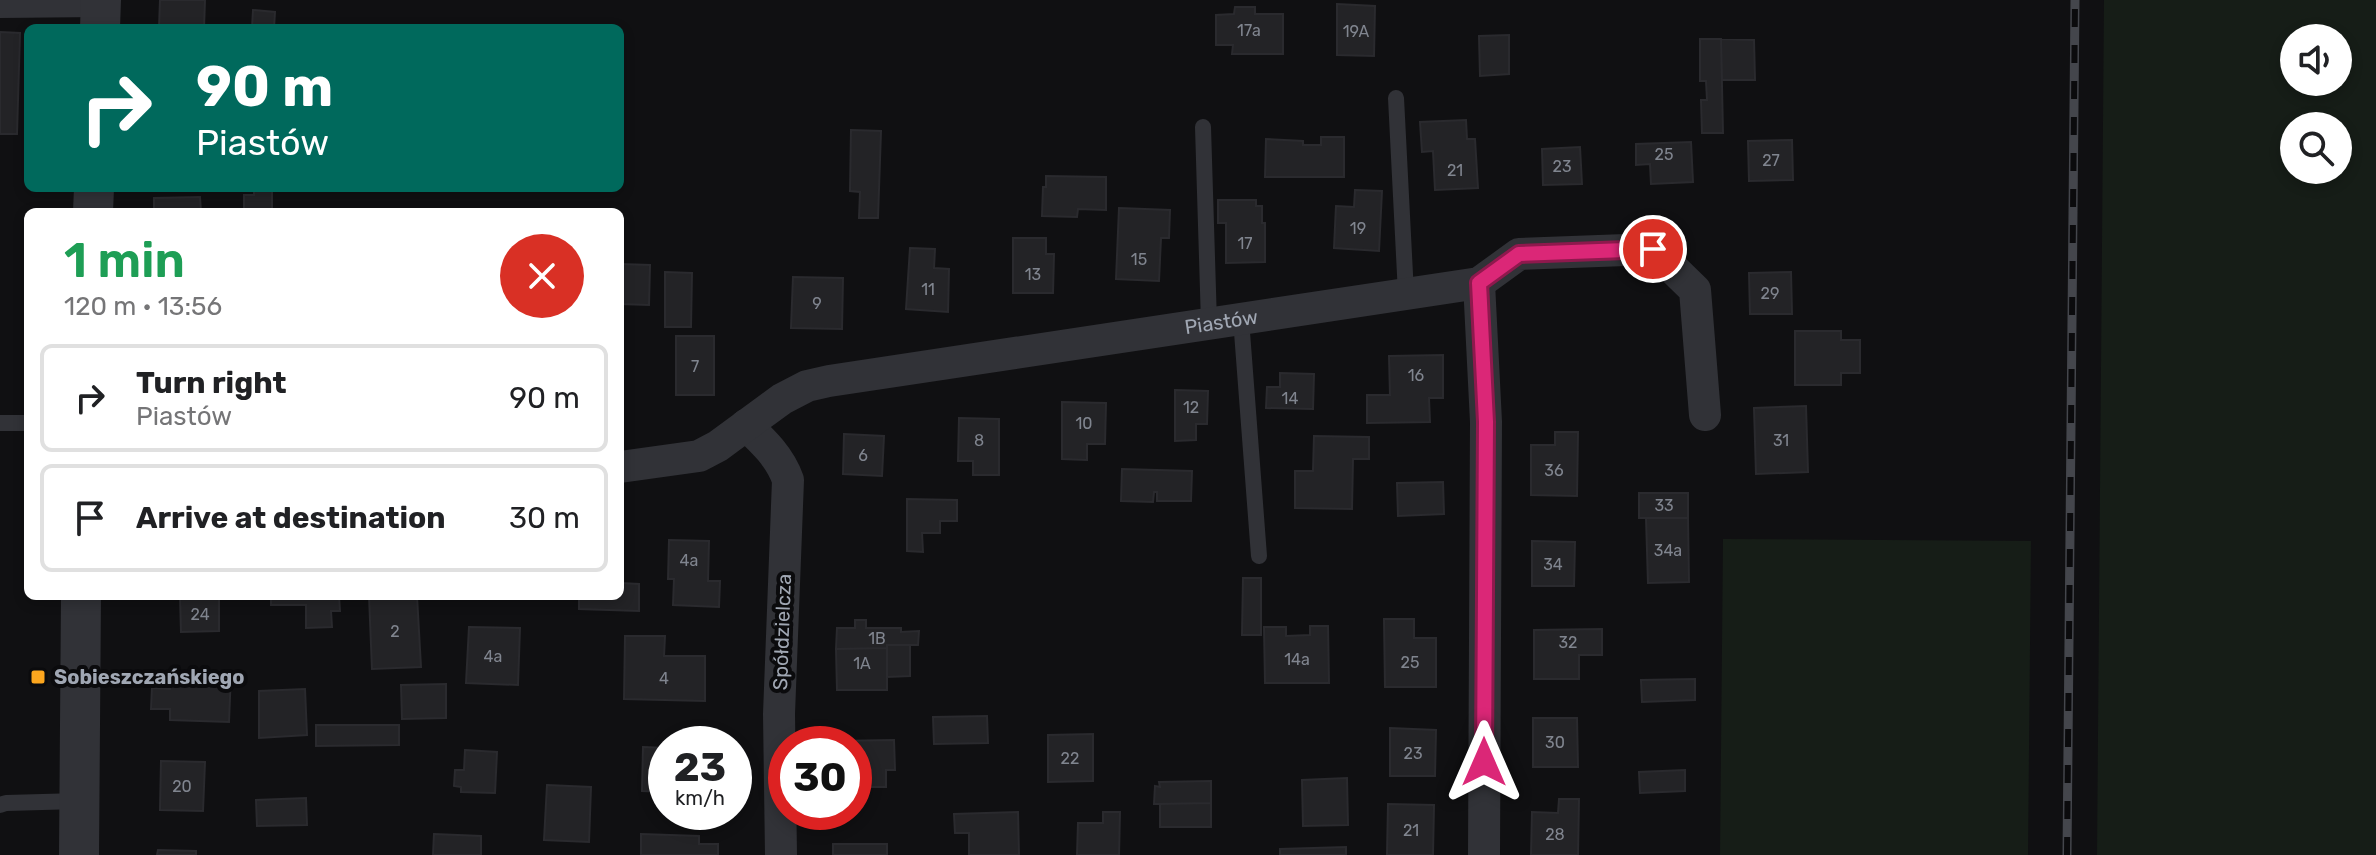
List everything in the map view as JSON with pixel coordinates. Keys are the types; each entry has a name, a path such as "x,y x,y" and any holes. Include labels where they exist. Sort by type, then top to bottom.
{"street":[{"path":"0,2 101,0 100,24"},
{"name":"Piastów","path":"624,466 699,456 718,446 782,399 807,386 1479,283 1519,254 1653,249 1695,290 1705,415"},
{"path":"1479,283 1486,422 1484,855"},
{"name":"Spółdzielcza","path":"746,425 770,448 788,480 779,714 781,855"},
{"path":"79,855 81,600"}],"lane":[{"path":"1396,98 1406,294"},
{"path":"1203,127 1209,323"},
{"path":"1241,319 1259,556"},
{"path":"0,423 24,423"},
{"path":"0,805 79,801"}],"shaded area":[{"path":"2104,0 2376,0 2376,855 2097,855"},
{"path":"1723,539 2031,541 2028,855 1720,855"}],"building":[{"path":"160,0 205,0 204,24 159,24"},
{"path":"1337,4 1375,6 1374,56 1337,55"},
{"path":"1235,7 1255,7 1255,14 1283,14 1283,54 1232,54 1233,45 1216,45 1216,15 1234,14"},
{"path":"253,10 275,12 274,24 252,24"},
{"path":"0,32 20,33 17,134 0,134"},
{"path":"1509,35 1509,74 1480,76 1479,36"},
{"path":"1700,39 1721,39 1723,133 1702,133 1701,100 1707,100 1706,81 1700,81"},
{"path":"1721,39 1754,40 1755,80 1722,80"},
{"path":"1466,120 1467,139 1475,139 1478,188 1435,190 1433,151 1422,152 1420,122"},
{"path":"851,130 881,131 878,218 859,218 860,192 850,191"},
{"path":"1321,137 1344,137 1344,177 1265,177 1266,139 1321,145"},
{"path":"1792,140 1793,180 1749,181 1748,141"},
{"path":"1691,142 1693,182 1651,184 1650,164 1636,165 1636,144"},
{"path":"1580,147 1582,184 1543,185 1542,149"},
{"path":"1046,176 1106,177 1106,210 1078,209 1077,217 1042,216"},
{"path":"1355,190 1382,191 1379,251 1334,248 1336,206 1354,207"},
{"path":"254,192 272,192 272,208 244,208 244,195 254,195"},
{"path":"200,197 201,208 154,208 154,198"},
{"path":"1218,200 1256,200 1256,206 1262,206 1265,262 1226,263 1226,223 1218,223"},
{"path":"1119,208 1170,210 1169,238 1161,238 1159,281 1116,279"},
{"path":"1013,238 1046,238 1046,254 1054,254 1053,293 1013,293"},
{"path":"910,248 935,249 934,268 949,269 948,312 906,309"},
{"path":"624,264 650,265 649,305 624,304"},
{"path":"665,272 692,273 691,327 665,327"},
{"path":"1791,272 1792,314 1750,314 1749,273"},
{"path":"793,277 843,278 842,329 791,328"},
{"path":"1795,331 1841,331 1841,340 1860,340 1860,373 1841,373 1841,385 1795,385"},
{"path":"676,336 714,336 714,395 676,395"},
{"path":"1443,355 1443,398 1429,398 1430,422 1367,423 1367,395 1390,395 1389,356"},
{"path":"1280,373 1314,374 1313,409 1266,408 1267,387 1280,387"},
{"path":"1175,390 1208,391 1207,424 1196,424 1196,440 1175,441"},
{"path":"1062,402 1106,403 1105,444 1087,444 1087,460 1062,459"},
{"path":"1806,406 1808,472 1756,474 1754,408"},
{"path":"959,418 999,419 999,475 973,475 973,461 958,461"},
{"path":"1555,432 1578,432 1577,496 1531,495 1531,445 1555,445"},
{"path":"844,434 884,436 882,476 843,474"},
{"path":"1314,436 1369,437 1369,459 1353,459 1352,509 1295,508 1295,471 1313,471"},
{"path":"1122,469 1192,471 1191,501 1157,501 1157,492 1154,492 1153,502 1121,501"},
{"path":"1443,482 1444,514 1398,516 1397,483"},
{"path":"1639,493 1688,493 1688,518 1639,518"},
{"path":"907,499 957,500 957,521 940,521 940,533 922,533 923,552 907,551"},
{"path":"1646,518 1688,518 1689,582 1648,583"},
{"path":"669,540 709,541 708,581 720,581 719,607 673,605 674,579 668,579"},
{"path":"1532,541 1575,542 1574,586 1532,586"},
{"path":"1243,578 1261,578 1261,635 1242,635"},
{"path":"624,583 639,584 639,611 579,609 579,600 624,600"},
{"path":"180,600 219,600 219,631 181,632"},
{"path":"271,600 339,600 340,611 331,611 332,627 306,628 306,605 271,605"},
{"path":"369,600 417,600 421,667 372,669"},
{"path":"1384,619 1414,619 1414,638 1436,638 1436,687 1385,687"},
{"path":"855,620 866,620 866,628 919,631 918,645 836,649 837,628 855,628"},
{"path":"1310,626 1328,626 1329,683 1265,683 1264,627 1286,627 1286,636 1310,635"},
{"path":"469,627 520,628 518,685 466,683"},
{"path":"1602,629 1602,655 1579,655 1579,679 1534,679 1534,630"},
{"path":"625,636 665,636 664,656 705,656 705,701 624,699"},
{"path":"887,645 910,645 910,676 887,677"},
{"path":"887,648 887,690 837,690 836,649"},
{"path":"171,671 231,672 229,722 170,720 170,709 151,709 152,688 170,689"},
{"path":"1695,679 1695,700 1642,702 1641,680"},
{"path":"446,684 446,718 402,719 401,685"},
{"path":"305,689 307,735 259,738 259,691"},
{"path":"987,716 988,743 934,744 933,717"},
{"path":"1533,718 1577,718 1578,767 1533,767"},
{"path":"316,725 399,725 399,745 316,746"},
{"path":"1390,728 1436,730 1435,776 1390,776"},
{"path":"1093,734 1093,781 1048,782 1048,735"},
{"path":"872,740 894,740 895,770 886,770 886,787 872,787"},
{"path":"643,747 648,747 648,791 642,791"},
{"path":"465,750 497,752 495,793 461,792 461,787 454,786 455,770 464,770"},
{"path":"161,761 205,762 203,811 160,810"},
{"path":"1685,770 1685,791 1640,793 1639,772"},
{"path":"1347,778 1348,825 1303,826 1302,780"},
{"path":"1211,781 1211,803 1154,804 1155,786 1160,787 1159,782"},
{"path":"547,785 591,787 589,842 544,840"},
{"path":"306,798 307,825 257,826 256,800"},
{"path":"1559,799 1579,799 1578,855 1531,855 1532,812 1558,813"},
{"path":"1211,803 1211,827 1160,827 1160,804"},
{"path":"1388,804 1434,805 1433,855 1387,855"},
{"path":"1018,812 1019,855 969,855 969,833 955,833 954,814"},
{"path":"1103,812 1120,812 1119,855 1077,855 1078,823 1103,823"},
{"path":"434,834 481,836 481,855 433,855"},
{"path":"641,834 699,836 699,844 718,844 718,855 641,855"},
{"path":"833,844 887,844 887,855 833,855"},
{"path":"1346,847 1346,855 1280,855 1280,849"},
{"path":"158,850 196,851 196,855 157,855"}],"railway":[{"path":"2067,855 2075,0"}],"place":[{"name":"Sobieszczańskiego","path":"38,677"}],"route":[{"path":"1484,762 1486,422 1479,283 1519,254 1653,249"}]}
